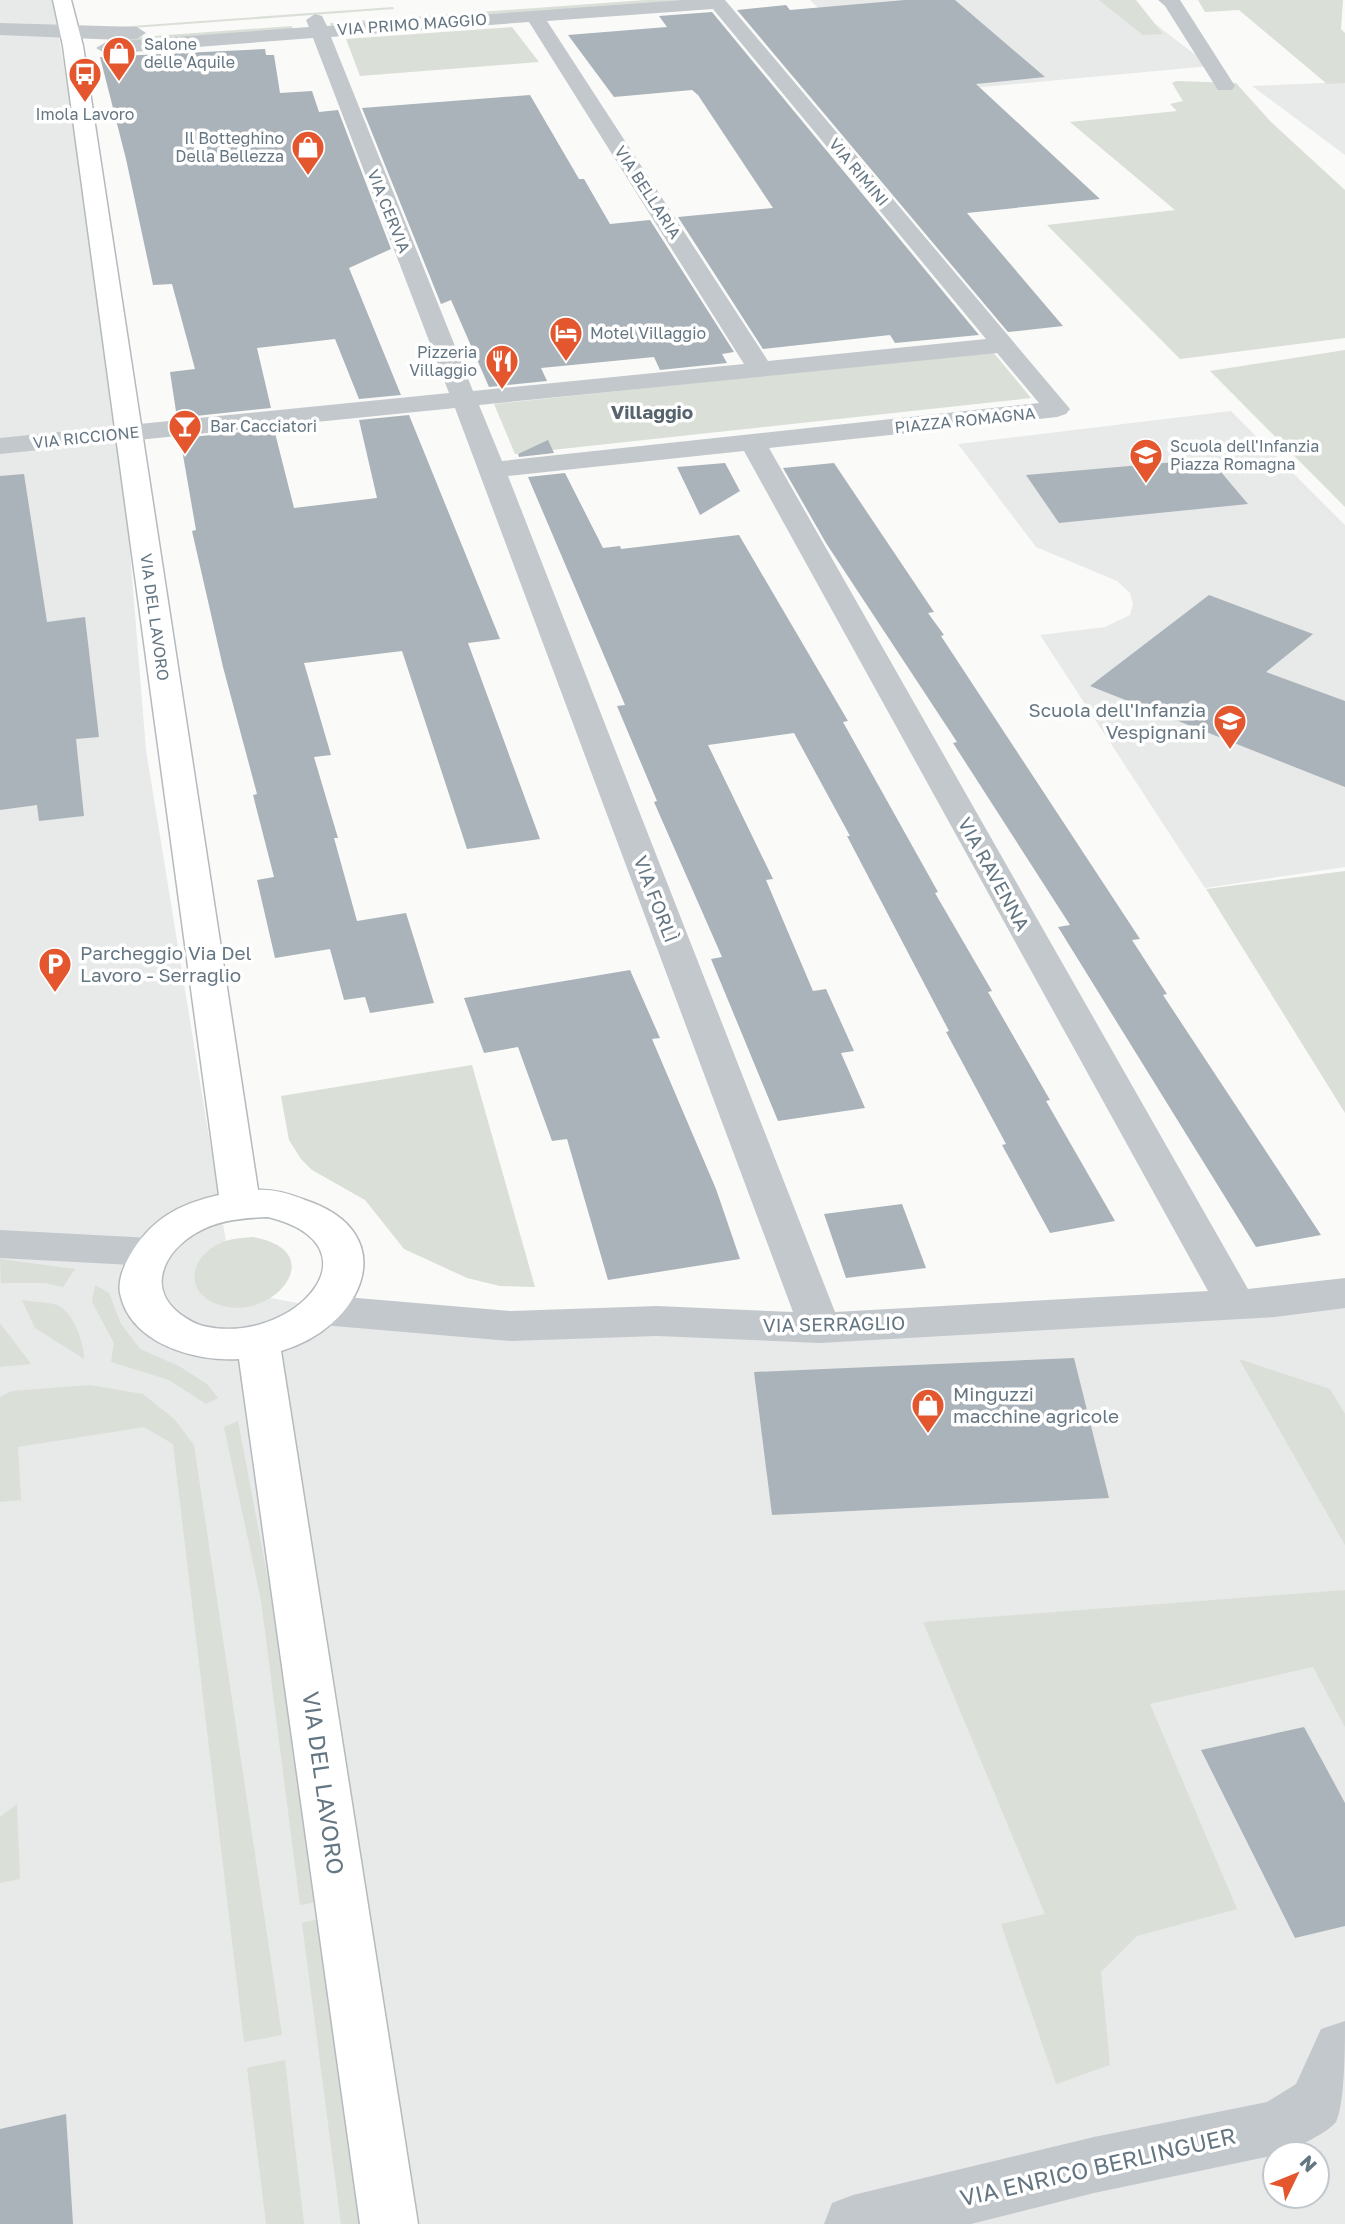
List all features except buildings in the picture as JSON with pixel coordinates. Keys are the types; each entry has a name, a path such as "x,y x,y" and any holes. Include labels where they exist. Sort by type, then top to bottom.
{"main road":[{"name":"VIA DEL LAVORO","path":"62,0 70,30 240,1204"},
{"path":"268,1203 294,1209 316,1219 332,1233 342,1251 344,1271 337,1291 323,1310 282,1336 258,1342 216,1344 195,1341 170,1330 152,1314 141,1294 142,1273 151,1252 166,1234 187,1219 213,1209 240,1204 268,1203"},
{"name":"VIA DEL LAVORO","path":"258,1342 389,2224"}],"street":[{"name":"VIA PRIMO MAGGIO","path":"0,29 70,30 110,35 315,16 595,0"},
{"name":"VIA PRIMO MAGGIO","path":"106,48 315,16 534,15 716,1"},
{"name":"VIA RIMINI","path":"716,1 1003,345"},
{"path":"1171,1 1225,86"},
{"name":"VIA BELLARIA","path":"534,15 761,370"},
{"name":"VIA CERVIA","path":"315,16 465,401"},
{"name":"VIA PRIMO MAGGIO","path":"0,43 109,21 148,19"},
{"path":"492,470 465,401 1003,345"},
{"name":"PIAZZA ROMAGNA","path":"492,470 1057,409 1003,345"},
{"name":"VIA RICCIONE","path":"0,446 465,401"},
{"name":"VIA RAVENNA","path":"753,443 1236,1304"},
{"name":"VIA FORLÌ","path":"492,470 820,1328"},
{"path":"0,1244 151,1252"},
{"name":"VIA SERRAGLIO","path":"323,1310 510,1326 657,1321 820,1328 1275,1302 1345,1293"},
{"name":"VIA ENRICO BERLINGUER","path":"853,2224 1094,2165 1279,2127 1316,2103 1341,2048 1345,2047"}],"shaded area":[{"path":"0,0 53,0 117,391 146,750 234,1291 398,1322 744,1339 1345,1288 1345,2224 0,2224"},
{"path":"645,0 695,0 332,27 330,23"},
{"path":"810,0 1124,0 1210,66 907,94"},
{"path":"1099,0 1136,0 1163,34 1143,35"},
{"path":"1198,0 1343,0 1341,29 1345,33 1345,83 1327,84 1239,10 1205,12"},
{"path":"394,9 118,29 118,27"},
{"path":"292,26 293,30 113,43 113,39"},
{"path":"512,27 539,62 360,76 346,39"},
{"path":"1345,82 1345,155 1252,86"},
{"path":"1172,83 1236,83 1271,122 1345,190 1345,338 1180,359 1047,225 1175,210 1070,122 1177,111 1170,104 1183,101"},
{"path":"1345,350 1345,507 1210,371"},
{"path":"993,352 1031,398 515,454 494,404"},
{"name":"Scuola dell'Infanzia Vespignani","path":"1231,411 1345,525 1345,867 1205,888 1040,635 1105,627 1130,615 1133,604 1130,593 1117,581 1036,547 958,444"},
{"path":"1345,871 1345,1113 1206,889"},
{"path":"472,1065 535,1287 500,1286 467,1278 404,1249 365,1200 312,1170 289,1140 281,1096"},
{"path":"253,1237 277,1245 289,1256 291,1270 286,1284 273,1296 257,1304 237,1308 217,1304 206,1298 195,1282 197,1264 203,1256 225,1241"},
{"path":"0,1259 75,1269 63,1287 45,1283 1,1283"},
{"path":"95,1285 109,1293 121,1324 140,1349 179,1366 207,1384 218,1398 206,1404 169,1380 111,1362 114,1343 92,1302"},
{"path":"22,1300 53,1304 63,1309 77,1329 84,1359 35,1328"},
{"path":"0,1323 31,1364 0,1367"},
{"path":"1239,1359 1330,1389 1345,1414 1345,1545"},
{"path":"89,1385 143,1394 175,1420 194,1445 282,2035 244,2042 173,1444 144,1427 18,1447 21,1500 0,1502 0,1397 12,1391"},
{"path":"238,1421 270,1590 316,1902 300,1905 261,1600 224,1427"},
{"path":"1345,1590 1345,1727 1313,1667 1150,1704 1237,1909 1137,1936 1101,1972 1110,2065 1056,2084 1001,1924 1045,1914 923,1622"},
{"path":"17,1804 20,1879 0,1883 0,1817"},
{"path":"318,1919 364,2224 341,2224 302,1923"},
{"path":"285,2060 304,2224 266,2224 247,2068"}],"place":[{"name":"Salone delle Aquile","path":"119,83"},
{"name":"Imola Lavoro","path":"85,104"},
{"name":"Il Botteghino Della Bellezza","path":"308,177"},
{"name":"Motel Villaggio","path":"566,363"},
{"name":"Pizzeria Villaggio","path":"502,391"},
{"name":"Bar Cacciatori","path":"185,456"},
{"name":"Scuola dell'Infanzia Piazza Romagna","path":"1146,485"},
{"name":"Scuola dell'Infanzia Vespignani","path":"1230,751"},
{"name":"Parcheggio Via Del Lavoro - Serraglio","path":"55,994"},
{"name":"Minguzzi macchine agricole","path":"928,1435"}],"district":[{"name":"Villaggio","path":"652,412"}]}
